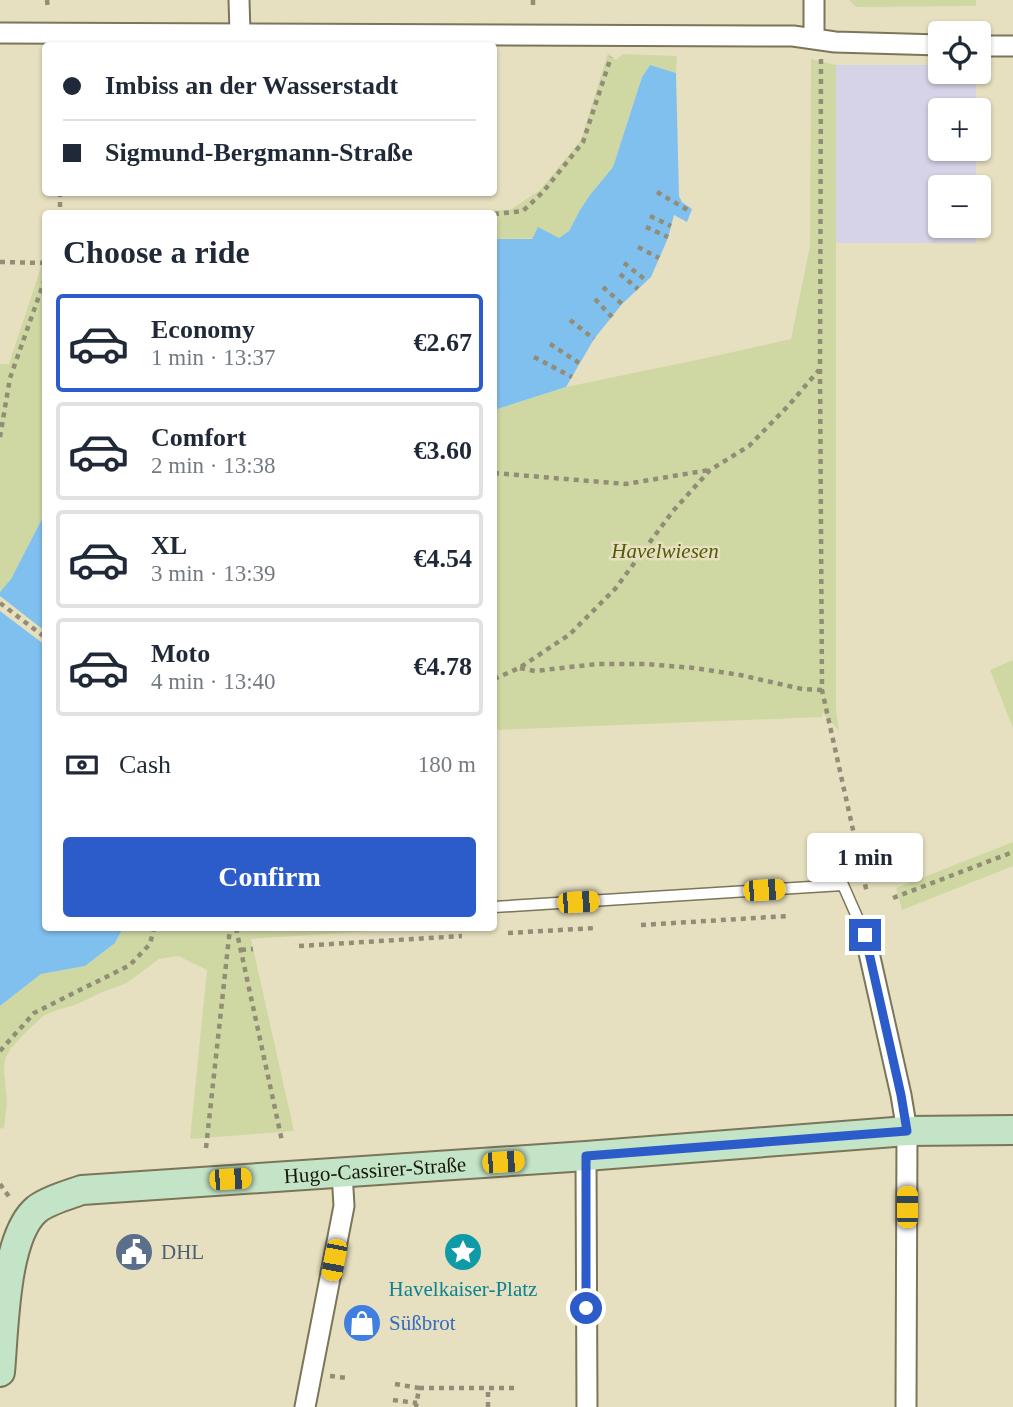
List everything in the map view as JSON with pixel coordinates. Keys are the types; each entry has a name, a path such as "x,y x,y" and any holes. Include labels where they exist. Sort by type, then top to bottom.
{"street":[{"path":"239,0 240,33"},
{"path":"814,0 814,38"},
{"path":"0,33 793,36 835,42 928,45"},
{"path":"991,46 1013,46"},
{"path":"865,935 907,1131 906,1407"},
{"name":"Hugo-Cassirer-Straße","path":"0,1371 9,1271 7,1253 15,1245 26,1220 38,1208 82,1190 907,1131 1013,1130"},
{"path":"586,1156 587,1407"},
{"path":"305,1407 344,1210 342,1172"}],"lane":[{"path":"497,907 844,885 865,935"}],"path":[{"path":"47,0 48,10"},
{"path":"533,0 533,8"},
{"path":"814,38 821,57 822,690 870,906"},
{"path":"497,214 523,211 543,192 583,142 613,49"},
{"path":"657,192 691,212"},
{"path":"650,216 671,226"},
{"path":"646,227 668,237"},
{"path":"638,247 659,258"},
{"path":"0,262 42,262"},
{"path":"624,263 647,281"},
{"path":"620,274 638,289"},
{"path":"0,437 10,378 42,287"},
{"path":"603,287 622,304"},
{"path":"595,299 612,317"},
{"path":"570,320 594,339"},
{"path":"550,344 579,363"},
{"path":"534,357 572,377"},
{"path":"497,677 519,668 569,635 615,590 673,511 710,470 749,446 789,406 820,369"},
{"path":"497,473 626,484 710,470"},
{"path":"0,603 42,635"},
{"path":"519,668 535,671 597,664 645,664 694,668 740,675 802,690 822,690"},
{"path":"893,898 1013,852"},
{"path":"641,925 788,916"},
{"path":"508,933 595,928"},
{"path":"0,1051 34,1013 130,965 150,944 153,931"},
{"path":"206,1148 230,931"},
{"path":"237,931 282,1141"},
{"path":"299,946 462,936"},
{"path":"241,950 253,949"},
{"path":"0,1184 10,1198"},
{"path":"395,1384 419,1388 514,1388"},
{"path":"393,1400 416,1405 419,1388"},
{"path":"488,1388 488,1407"}],"shaded area":[{"path":"836,65 928,65 928,84 976,84 976,98 928,98 928,161 976,161 976,175 928,175 928,238 976,238 976,243 836,243"}],"green space":[{"path":"849,0 976,0 976,6 856,7"},
{"path":"608,53 616,60 623,54 677,56 676,73 650,65 642,77 613,167 590,195 569,231 559,238 497,239 497,210 510,210 540,190 581,140"},
{"name":"Havelwiesen","path":"811,59 836,65 836,709 839,731 822,712 822,717 497,730 497,409 566,387 791,339 810,246"},
{"path":"42,264 42,519 11,579 0,592 0,364 9,364"},
{"path":"1013,660 1013,728 990,670"},
{"path":"1013,842 1013,866 902,910 896,888"},
{"path":"121,931 371,931 251,939 294,1131 190,1139 207,970 178,956 159,959 127,983 43,1016 27,1031 5,1059 7,1102 4,1129 0,1128 0,1006 41,974 85,966 115,943"}],"water":[{"path":"650,65 676,73 679,196 682,202 692,209 687,222 674,215 668,238 651,277 622,304 594,339 566,387 497,409 497,239 532,239 538,227 559,238 569,231 590,195 613,167 642,77"},
{"path":"42,519 42,931 121,931 115,943 85,966 41,974 0,1006 0,592 11,579"}],"pier":[{"path":"0,596 42,629 42,643 0,611"}],"place":[{"name":"DHL","path":"134,1252"},
{"name":"Havelkaiser-Platz","path":"463,1252"},
{"name":"Süßbrot","path":"362,1323"}],"route":[{"path":"586,1308 586,1156 907,1131 865,935"}]}
